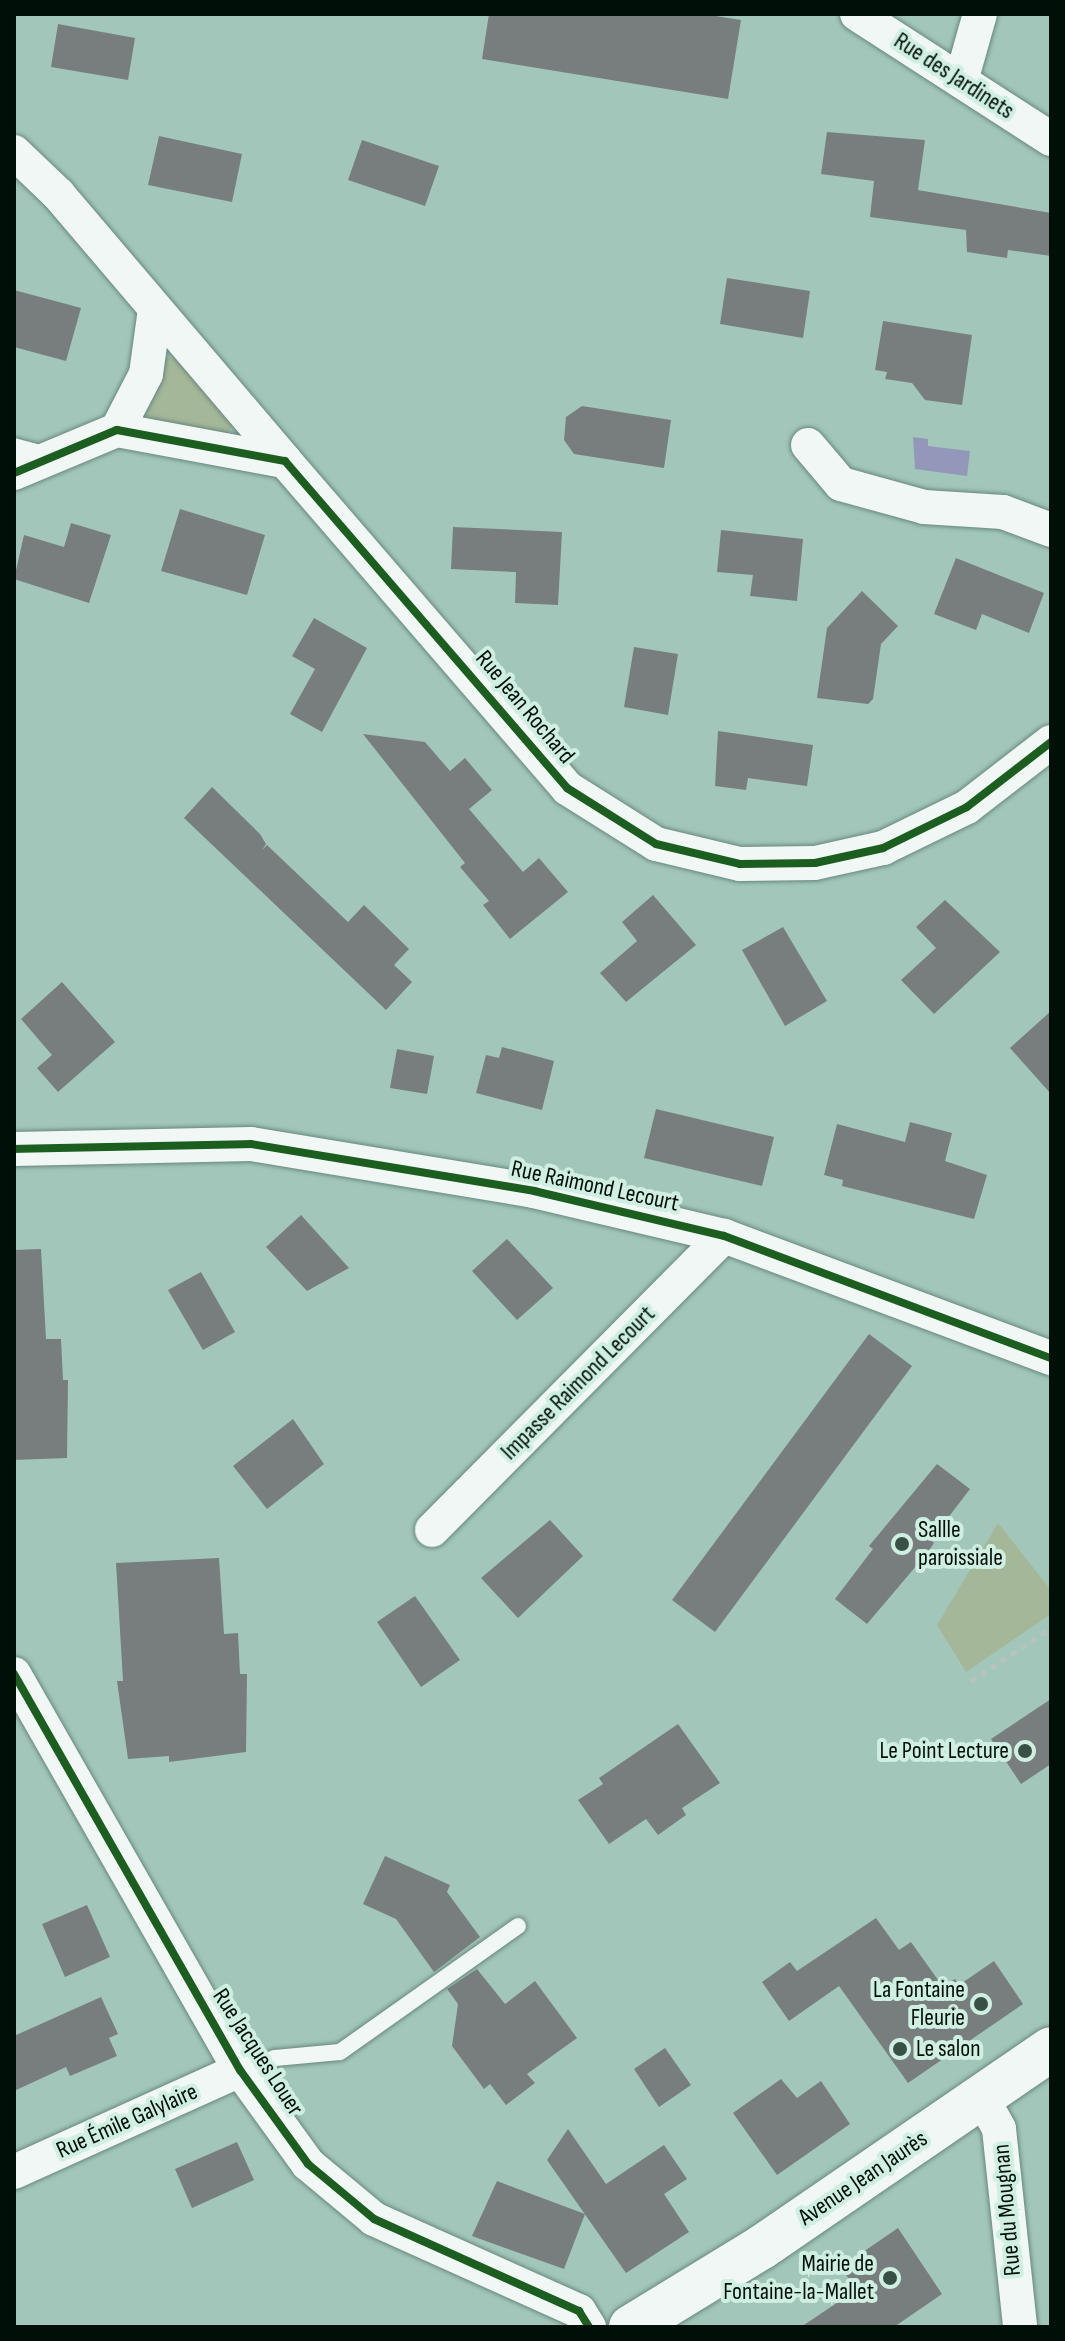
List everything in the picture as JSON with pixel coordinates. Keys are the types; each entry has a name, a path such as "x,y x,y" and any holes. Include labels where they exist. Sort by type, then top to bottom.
{"street":[{"name":"Rue des Jardinets","path":"857,14 1051,139"},
{"path":"961,81 980,14"},
{"name":"Rue Jean Rochard","path":"14,152 58,194 567,788 656,844 740,864 815,863 883,848 943,822 1050,746"},
{"path":"117,430 146,374 155,309"},
{"path":"14,473 117,430 285,461"},
{"path":"808,445 841,484 924,507 1003,512 1051,530"},
{"name":"Rue Raimond Lecourt","path":"14,1149 251,1144 534,1191 724,1236 1051,1358"},
{"name":"Impasse Raimond Lecourt","path":"432,1530 724,1236"},
{"name":"Rue Jacques Louer","path":"14,1674 240,2070 308,2164 374,2219 579,2311 589,2327"},
{"name":"Avenue Jean Jaurès","path":"631,2327 762,2247 1051,2049"},
{"name":"Rue Émile Galylaire","path":"14,2172 240,2070"},
{"name":"Rue du Mougnan","path":"982,2098 999,2129 1020,2327"}],"lane":[{"path":"14,446 51,456"},
{"path":"240,2070 275,2058 340,2052 518,1926"}],"path":[{"path":"971,1681 1051,1628"}],"green space":[{"path":"165,357 180,359 233,425 229,431 224,435 149,422 143,404"},
{"path":"998,1523 1051,1590 1051,1614 966,1672 937,1625"}],"water":[{"path":"913,437 928,439 928,446 970,451 967,476 915,469"}],"building":[{"path":"489,14 703,14 741,20 728,99 482,59"},
{"path":"58,24 135,38 128,80 51,67"},
{"path":"827,132 925,140 918,190 1051,213 1051,256 1008,250 1007,258 967,252 966,230 870,217 874,181 821,174"},
{"path":"159,136 242,154 232,202 148,185"},
{"path":"362,140 439,166 425,206 348,180"},
{"path":"727,278 810,291 803,338 720,324"},
{"path":"14,290 81,308 66,361 14,347"},
{"path":"883,321 972,335 962,405 925,400 912,383 885,379 887,372 875,370"},
{"path":"582,406 671,420 664,468 574,454 564,440 566,417"},
{"path":"180,509 265,535 247,595 161,571"},
{"path":"71,523 111,535 89,603 14,579 24,535 64,547"},
{"path":"453,527 562,532 558,605 515,603 516,572 451,569"},
{"path":"721,530 803,539 797,601 750,596 753,575 717,572"},
{"path":"956,558 1044,593 1029,633 982,614 976,630 934,614"},
{"path":"862,591 898,626 881,644 873,699 868,704 817,698 827,628"},
{"path":"314,618 367,648 322,732 290,714 315,669 292,656"},
{"path":"634,647 678,654 668,715 624,707"},
{"path":"718,731 813,745 807,786 748,778 746,790 715,786"},
{"path":"363,734 425,742 450,771 465,758 492,790 469,809 523,872 539,858 568,892 510,939 483,905 489,901 460,867 465,863"},
{"path":"212,787 260,834 266,844 262,850 267,845 348,922 364,905 409,949 394,965 412,982 386,1010 184,818"},
{"path":"653,895 696,945 626,1002 600,973 637,941 622,922"},
{"path":"945,900 1000,952 934,1014 901,980 936,948 916,927"},
{"path":"783,927 827,1001 785,1026 742,950"},
{"path":"62,982 115,1042 58,1092 37,1068 52,1055 21,1019"},
{"path":"1051,1011 1051,1094 1010,1048"},
{"path":"502,1047 554,1061 542,1110 476,1093 486,1055 499,1058"},
{"path":"397,1049 434,1056 427,1094 390,1088"},
{"path":"656,1109 774,1137 762,1186 644,1158"},
{"path":"910,1122 952,1133 945,1161 987,1175 974,1219 842,1186 843,1180 824,1175 837,1124 905,1142"},
{"path":"301,1215 349,1268 307,1291 266,1247"},
{"path":"507,1239 553,1288 517,1320 472,1271"},
{"path":"41,1249 46,1339 61,1339 63,1380 68,1380 67,1458 14,1460 14,1250"},
{"path":"201,1272 235,1332 203,1350 168,1290"},
{"path":"869,1334 912,1366 715,1632 672,1600"},
{"path":"293,1419 324,1464 267,1509 233,1466"},
{"name":"Sallle paroissiale","path":"937,1464 970,1489 931,1540 934,1543 928,1552 867,1624 835,1599 873,1549 869,1546"},
{"path":"550,1520 583,1556 518,1618 481,1578"},
{"path":"219,1558 224,1634 238,1633 240,1674 247,1674 246,1752 169,1762 169,1756 128,1759 117,1681 123,1681 116,1563"},
{"path":"415,1596 460,1660 421,1687 377,1622"},
{"name":"Le Point Lecture","path":"1051,1699 1051,1764 1021,1784 991,1739"},
{"path":"678,1724 720,1783 682,1808 686,1815 658,1835 646,1819 609,1844 578,1800 603,1784 599,1778"},
{"path":"385,1856 450,1885 447,1892 480,1937 434,1972 396,1919 363,1904"},
{"path":"87,1905 110,1957 65,1977 42,1924"},
{"path":"876,1918 899,1950 911,1942 943,1987 955,1979 959,1985 994,1961 1023,2004 908,2083 839,1986 789,2021 762,1982 790,1962 797,1971"},
{"path":"477,1969 505,2004 535,1981 577,2038 527,2074 535,2083 506,2105 490,2084 484,2089 452,2046 458,2004 447,1989"},
{"path":"101,1997 118,2034 109,2038 117,2056 70,2076 66,2067 14,2091 14,2036"},
{"path":"665,2048 691,2085 659,2107 634,2069"},
{"path":"781,2079 797,2098 821,2081 850,2124 777,2175 733,2113"},
{"path":"568,2129 606,2184 664,2145 687,2179 664,2194 689,2232 626,2273 547,2160"},
{"path":"237,2142 254,2180 192,2208 175,2169"},
{"path":"497,2181 585,2214 564,2269 472,2236"},
{"name":"Mairie de Fontaine-la-Mallet","path":"898,2228 942,2294 894,2327 801,2327 856,2290 841,2267"}],"cycle path":[{"path":"14,473 117,430 285,461 567,788 656,844 740,864 815,863 883,848 967,807 1051,742"},
{"path":"14,1149 251,1144 534,1191 724,1236 1051,1358"},
{"path":"14,1674 240,2070 308,2164 374,2219 579,2311 589,2327"}],"place":[{"name":"Sallle paroissiale","path":"902,1544"},
{"name":"Le Point Lecture","path":"1025,1751"},
{"name":"La Fontaine Fleurie","path":"981,2004"},
{"name":"Le salon","path":"900,2049"},
{"name":"Mairie de Fontaine-la-Mallet","path":"890,2278"}]}
